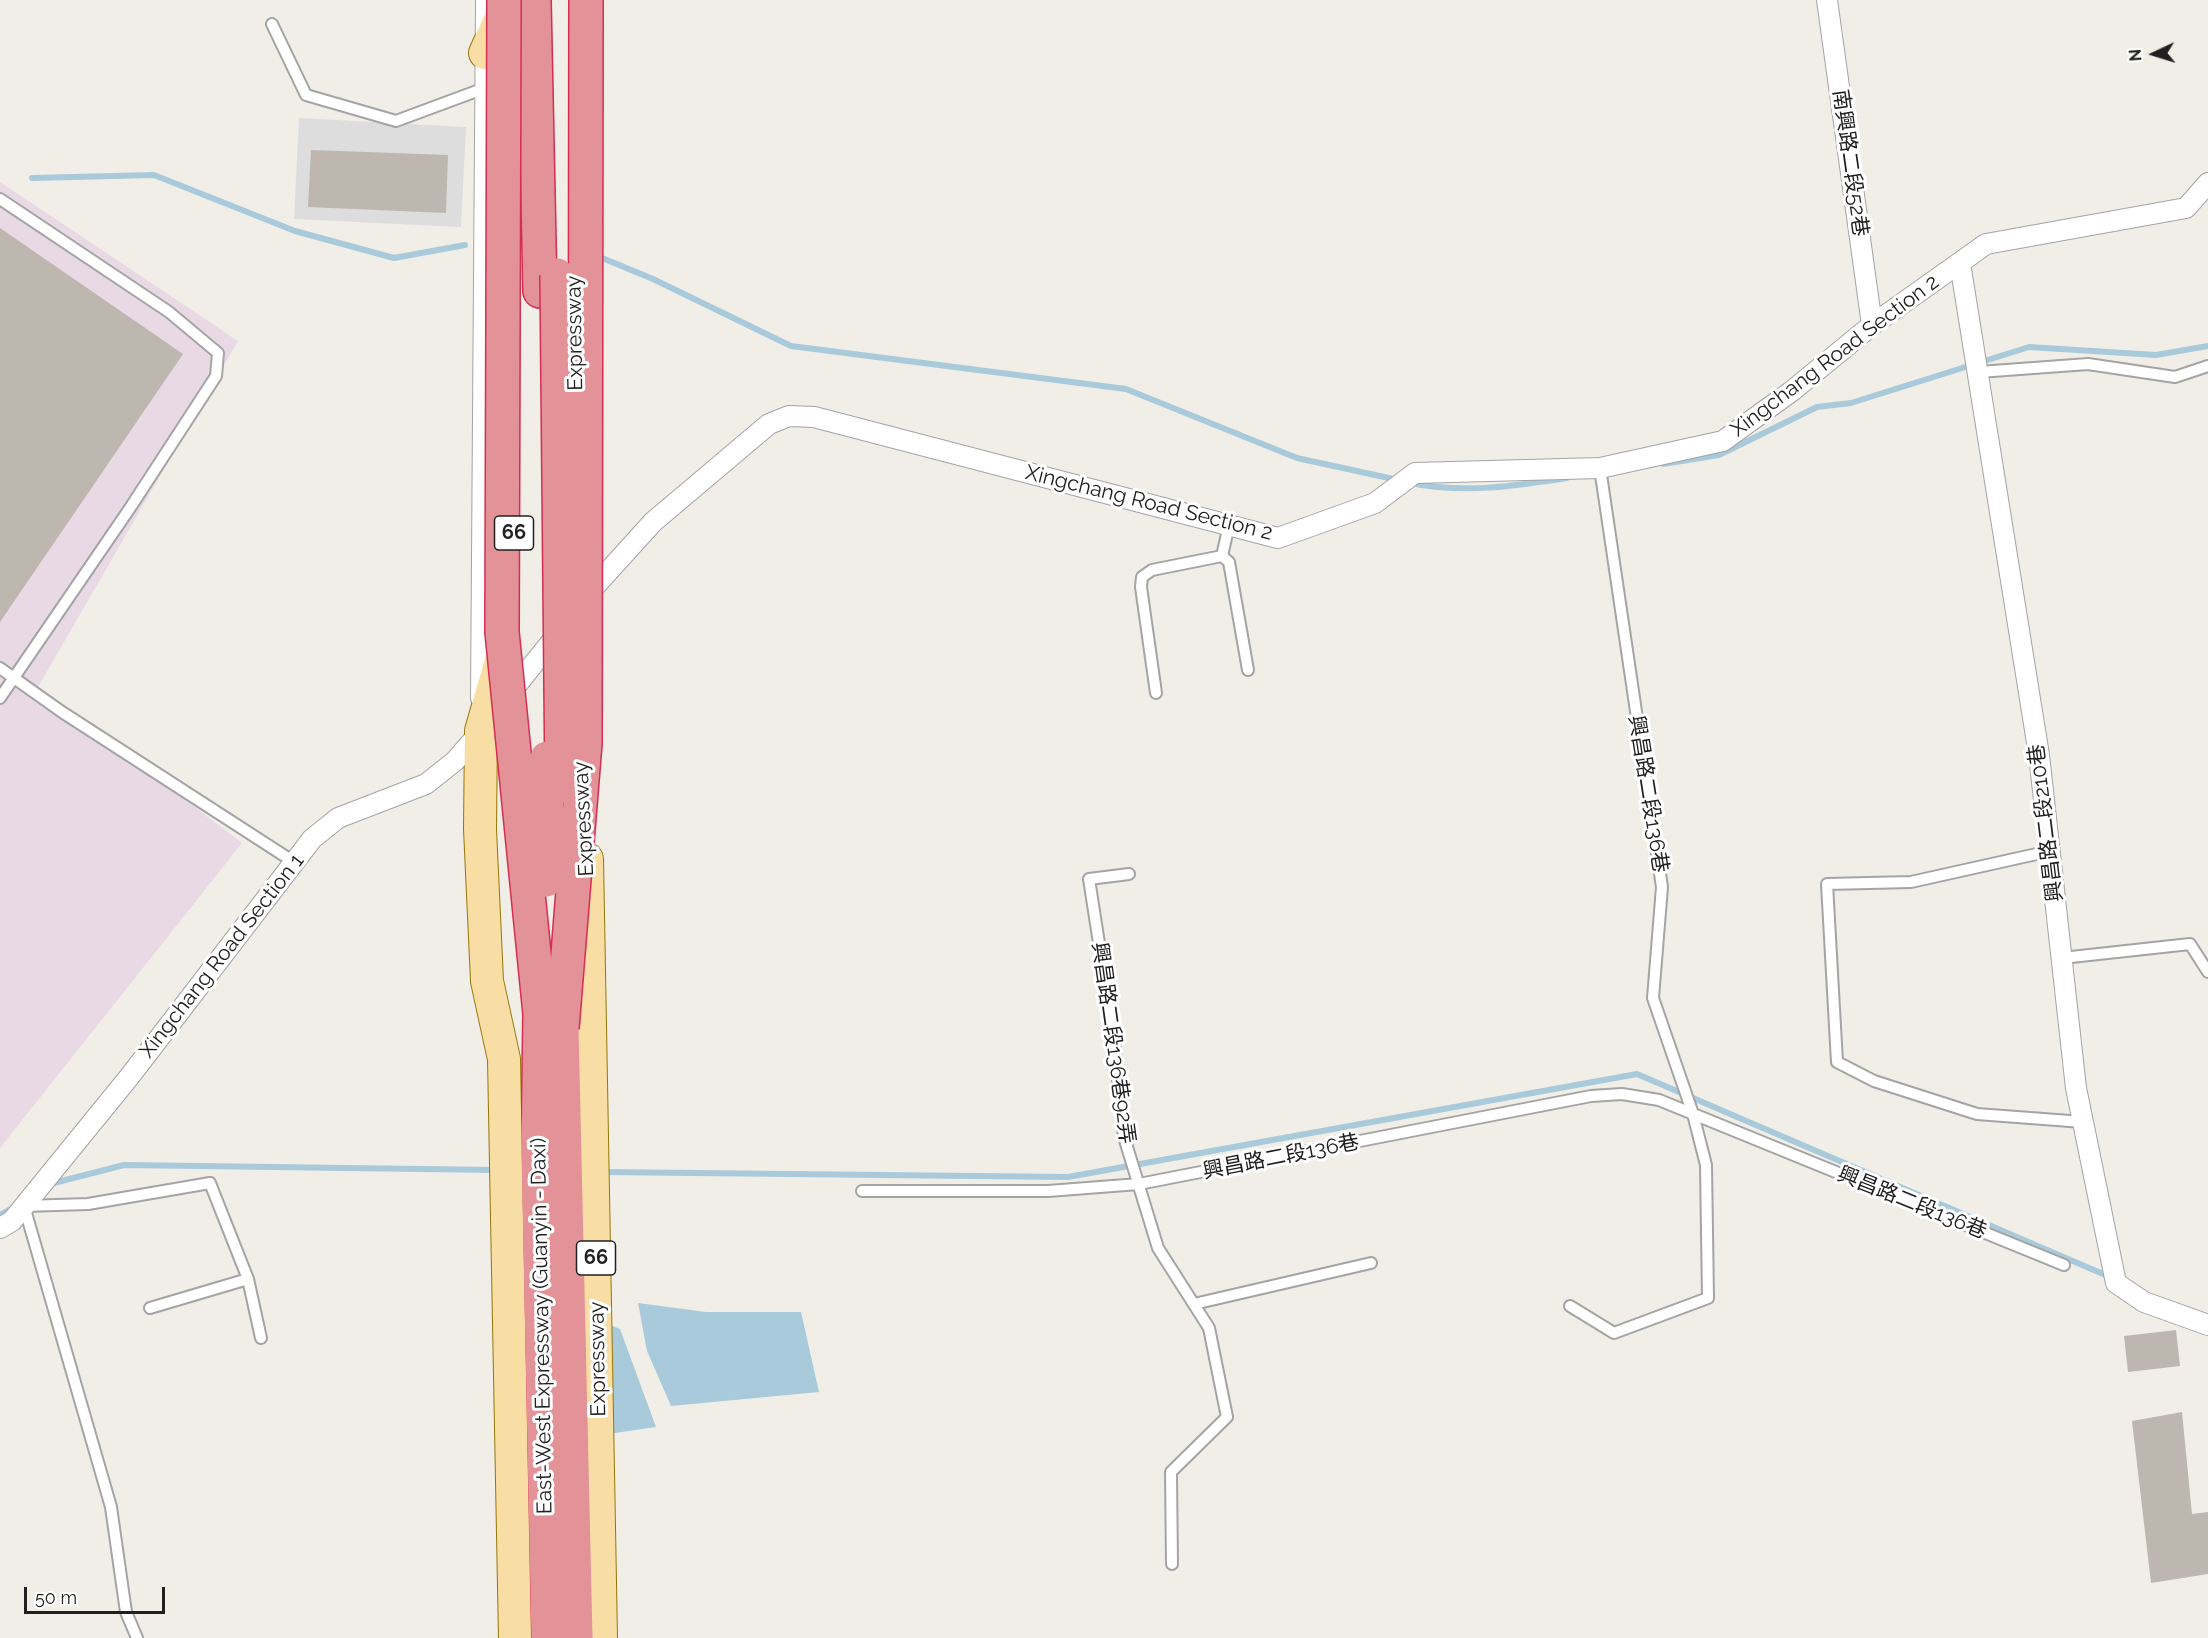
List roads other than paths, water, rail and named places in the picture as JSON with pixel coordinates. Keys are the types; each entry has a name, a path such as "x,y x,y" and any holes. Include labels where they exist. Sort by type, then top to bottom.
{"highway":[{"name":"66","path":"504,0 502,632 551,1021"},
{"path":"534,0 561,514 551,1021"},
{"path":"548,283 553,0"},
{"name":"66","path":"551,1021 585,743 586,0"},
{"name":"East-West Expressway (Guanyin - Daxi)","path":"548,1638 538,1155 551,1021"},
{"name":"East-West Expressway (Guanyin - Daxi)","path":"551,1021 563,1158 576,1638"}],"main road":[{"path":"485,53 509,0"},
{"name":"66","path":"515,1638 504,1059 487,981 480,829 481,731 508,639 514,540 518,0"},
{"name":"Expressway","path":"571,0 587,595 580,740 588,878 601,1638"}],"street":[{"path":"481,731 486,0"},
{"name":"Expressway","path":"587,595 598,0"},
{"name":"南興路二段52巷","path":"1827,0 1872,325"},
{"name":"Xingchang Road Section 2","path":"481,731 587,595 653,522 770,424 789,416 814,417 1278,538 1375,503 1415,473 1600,468 1723,441 1792,391 1872,325 1986,244 2186,208 2208,183"},
{"name":"興昌路二段210巷","path":"1960,263 2039,755 2076,1088 2114,1276 2144,1302 2208,1325"},
{"name":"Xingchang Road Section 1","path":"0,1228 12,1221 130,1076 312,839 338,818 426,784 455,761 481,731"}],"lane":[{"path":"272,24 306,96 396,121 485,88"},
{"path":"0,199 169,312 218,353 216,376 130,508 0,698"},
{"path":"1978,366 2088,364 2175,377 2208,366"},
{"name":"興昌路二段136巷","path":"1570,1306 1614,1333 1708,1298 1706,1165 1694,1114 1653,998 1662,887 1600,468"},
{"path":"1222,556 1230,525"},
{"path":"1222,556 1229,562 1248,670"},
{"path":"1156,693 1141,587 1142,577 1152,570 1222,556"},
{"path":"0,668 62,712 294,862"},
{"path":"2050,851 1911,882 1827,884 1837,1062 1874,1081 1977,1114 2083,1122"},
{"name":"興昌路二段136巷92弄","path":"1130,874 1089,879 1113,1033 1124,1137 1158,1248 1209,1328 1227,1417 1171,1472 1172,1564"},
{"path":"2062,958 2190,944 2208,972"},
{"name":"興昌路二段136巷","path":"862,1191 1048,1191 1139,1184 1591,1096 1622,1094 1659,1100 2064,1265"},
{"path":"137,1638 126,1612 111,1507 26,1204 88,1204 210,1183 248,1279 261,1338"},
{"path":"1194,1304 1371,1263"},
{"path":"150,1308 248,1279"}],"water":[{"path":"638,1303 706,1312 801,1312 819,1392 671,1406 647,1351"},
{"path":"610,1325 620,1329 656,1427 608,1434"}],"waterway":[{"path":"32,178 154,175 295,231 394,258 465,245"},
{"path":"602,258 653,279 791,346 1126,389 1297,458 1398,480"},
{"path":"1663,464 1719,455 1817,407 1851,403 2029,347 2156,355 2208,346"},
{"path":"1411,483 1470,488 1508,486 1567,478"},
{"path":"603,1172 1068,1177 1637,1074 2110,1277"},
{"path":"50,1184 124,1165 496,1170"},
{"path":"0,1215 14,1207"}]}
